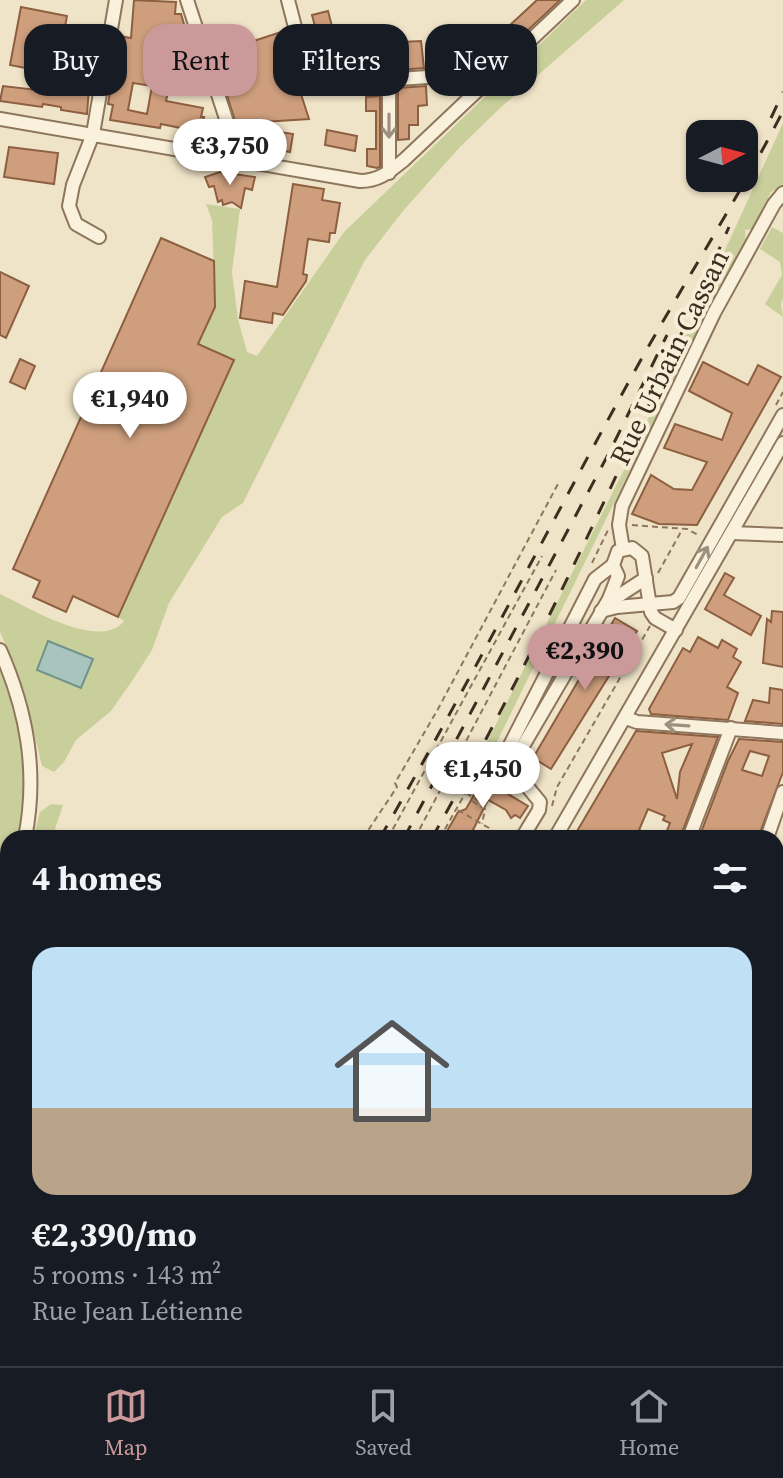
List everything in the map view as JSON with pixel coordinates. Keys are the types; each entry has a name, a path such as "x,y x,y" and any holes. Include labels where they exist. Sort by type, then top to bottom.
{"street":[{"path":"99,237 76,224 69,206 73,185 93,134 116,0"},
{"path":"187,0 231,134 235,158"},
{"path":"288,0 294,24"},
{"path":"537,34 573,0"},
{"path":"389,96 389,173"},
{"path":"464,96 466,102"},
{"path":"0,119 360,181 374,180 389,173 472,96"},
{"name":"Rue Urbain Cassan","path":"623,549 619,525 622,506 714,313 783,193"},
{"path":"601,611 673,602 679,598 783,415"},
{"path":"559,830 783,443"},
{"path":"732,533 783,535"},
{"path":"513,763 609,599 615,555 623,549 632,548 639,552 649,574 650,604 655,618 676,630"},
{"path":"615,570 631,579 649,574"},
{"path":"527,830 540,806 538,799 516,773 508,755 511,741 595,579 615,570"},
{"path":"609,599 620,595 649,574"},
{"path":"0,650 21,705 31,758 32,793 26,830"},
{"path":"626,718 637,722 783,733"},
{"path":"692,830 731,728"},
{"path":"770,830 783,792"}],"path":[{"path":"368,830 397,787 395,783 559,482"},
{"path":"649,574 685,529 701,536"},
{"path":"392,830 542,556"},
{"path":"419,830 556,570"},
{"path":"551,808 557,787 655,618"},
{"path":"445,830 480,767 489,760"},
{"path":"466,793 482,803"},
{"path":"472,801 485,809 482,824"},
{"path":"457,810 488,830"}],"green space":[{"path":"586,0 624,0 537,76 537,47"},
{"path":"486,96 514,96 459,148 365,260 243,503 222,517 169,603 152,650 111,711 76,740 64,762 54,772 42,766 26,700 0,632 0,594 44,616 81,629 98,632 113,629 124,621 118,617 234,360 198,344 215,306 212,220 206,204 240,209 232,272 238,319 247,352 257,356 344,232"},
{"path":"783,123 783,185 771,192 753,229 745,230 746,244 708,311 489,758 479,758 631,456 752,192 758,192 758,178"},
{"path":"772,227 783,233 783,317 765,304 782,275 780,262 760,249"},
{"path":"0,667 18,731 23,794 19,830 0,830"},
{"path":"51,804 63,805 55,830 35,830 40,812"}],"water":[{"path":"48,641 93,659 81,688 37,670"}],"building":[{"path":"134,0 176,2 175,14 181,14 184,24 143,24 143,85 133,83 128,110 147,114 150,96 167,96 166,101 203,108 203,121 212,122 210,134 161,124 160,128 110,120 113,105 108,104 109,96 127,96 127,37 131,38"},
{"path":"537,0 560,0 534,24 511,24"},
{"path":"21,7 67,16 65,24 24,24 24,68 10,65"},
{"path":"328,11 331,24 314,24 312,15"},
{"path":"273,35 273,96 302,96 309,119 244,123 243,126 293,134 290,152 242,143 227,96 257,96 257,40"},
{"path":"421,41 424,68 409,69 409,42"},
{"path":"3,86 24,88 24,96 88,96 87,114 43,104 42,107 0,101"},
{"path":"425,86 427,105 418,106 418,125 409,125 409,139 398,140 398,96 409,96 409,87"},
{"path":"380,96 380,167 377,168 367,166 367,149 376,149 376,111 366,111 366,97"},
{"path":"327,130 357,136 355,151 325,145"},
{"path":"9,147 58,153 54,184 4,177"},
{"path":"220,172 255,177 252,190 245,188 241,208 232,202 223,205 222,200 218,202 214,186 209,187 205,177"},
{"path":"293,184 324,189 322,200 340,203 335,233 330,233 329,242 308,239 303,274 307,275 306,281 283,315 273,313 272,323 240,318 245,281 277,287"},
{"path":"161,238 214,261 215,307 198,344 234,360 118,617 73,596 66,612 33,597 40,581 13,569"},
{"path":"0,272 29,286 6,338 0,335"},
{"path":"20,359 35,366 25,389 10,382"},
{"path":"703,362 748,385 758,365 781,377 697,525 659,524 632,514 651,475 674,489 692,490 707,462 664,448 675,424 722,440 732,413 689,391"},
{"path":"725,573 734,578 724,595 761,616 751,635 705,609"},
{"path":"772,611 783,612 783,667 763,663 767,619 771,622"},
{"path":"615,618 637,631 551,769 533,758"},
{"path":"698,637 718,648 722,640 737,649 733,657 741,662 727,687 738,693 728,720 651,714 649,709 683,648 690,652"},
{"path":"770,688 783,690 783,724 745,721 753,700 769,703"},
{"path":"636,731 718,737 683,830 667,830 670,823 663,820 665,816 648,809 639,830 578,830","holes":["692,744 680,772 677,799 662,753"]},
{"path":"739,739 783,742 783,772 761,830 702,830","holes":["750,751 769,756 762,776 742,770"]},
{"path":"483,779 528,806 520,818 515,815 511,818 506,810 488,800 473,830 448,830 458,812 466,809"}],"railway":[{"path":"771,118 783,92"},
{"path":"385,830 627,385 783,111"},
{"path":"436,830 550,613 729,227"},
{"path":"408,830 610,451 667,335"}]}
